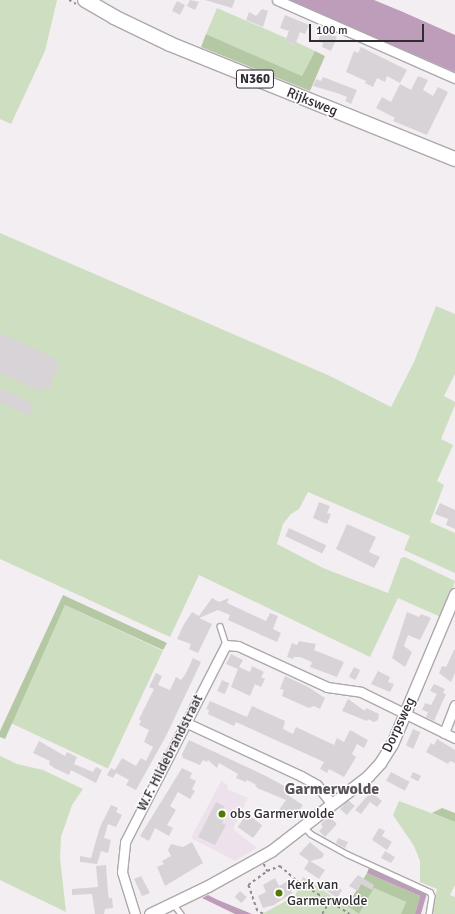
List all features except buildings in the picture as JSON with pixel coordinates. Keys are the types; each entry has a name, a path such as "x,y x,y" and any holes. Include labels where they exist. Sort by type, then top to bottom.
{"main road":[{"name":"Rijksweg","path":"85,0 114,17 170,44 455,159"}],"street":[{"path":"277,0 455,78"},
{"name":"Dorpsweg","path":"150,914 261,857 368,776 380,763 392,744 455,594"},
{"path":"226,645 233,644 327,687 361,692 455,738"},
{"name":"W.F. Hildebrandstraat","path":"135,914 122,872 125,842 188,723 226,645"},
{"path":"444,733 455,706"},
{"path":"188,723 301,776 317,785 332,802"}],"lane":[{"path":"220,626 226,645"},
{"path":"302,825 311,834 347,854 430,892 432,896 429,914"},
{"path":"173,903 181,914"}],"path":[{"path":"263,914 257,911 248,885 278,866 284,868 294,878 350,914"},
{"path":"322,914 330,901"}],"shaded area":[{"path":"286,0 374,0 403,12 455,35 455,72"},
{"name":"obs Garmerwolde","path":"221,781 228,785 227,789 248,798 233,829 257,848 235,861 191,838"},
{"path":"369,868 427,893 421,914 415,914 420,896 367,873"},
{"path":"208,895 252,914 235,914 202,898"}],"green space":[{"path":"0,0 57,0 45,51 11,124 0,119"},
{"path":"217,8 286,38 285,41 294,45 296,42 315,51 302,76 206,34"},
{"path":"206,34 302,76 315,51 325,56 310,91 201,47"},
{"path":"0,233 330,376 391,407 414,362 436,306 455,314 455,374 444,396 455,402 455,405 441,439 453,445 437,481 444,485 430,522 455,533 455,573 404,550 410,536 308,492 299,509 291,514 283,524 277,544 323,568 388,593 401,558 405,557 455,581 443,618 398,598 370,657 199,575 170,637 0,559"},
{"path":"63,595 167,643 163,650 65,605 5,739 0,737 0,731"},
{"path":"65,605 163,651 108,768 10,723"},
{"path":"0,756 17,764 43,770 83,789 72,805 61,837 60,858 66,912 0,880"},
{"path":"399,801 455,822 455,885 450,895 455,897 455,914 432,914 437,889 420,882 420,861 414,846 393,815"},
{"path":"442,808 455,813 455,822 432,813"},
{"path":"367,873 420,896 415,914 401,914 406,902 374,888 359,914 347,906"},
{"path":"303,877 359,914 262,914 295,896"},
{"path":"374,888 406,902 401,914 359,914"}],"place":[{"name":"obs Garmerwolde","path":"222,814"},
{"name":"Kerk van Garmerwolde","path":"279,893"}],"district":[{"name":"Garmerwolde","path":"332,789"}]}
